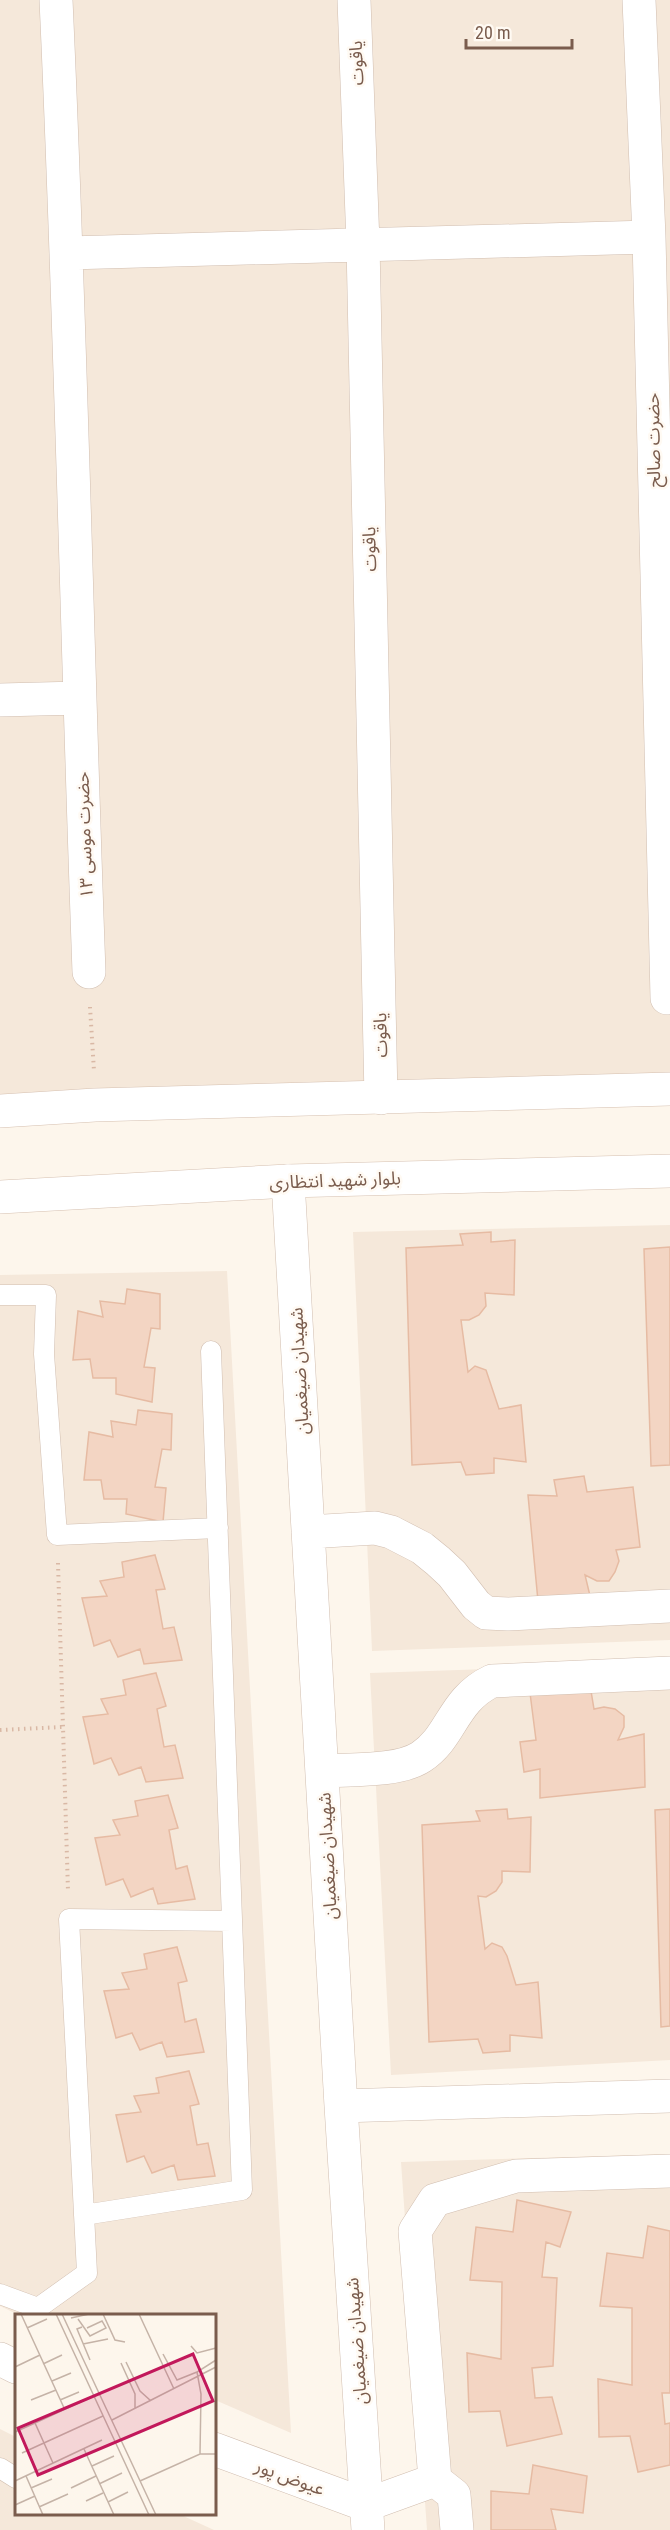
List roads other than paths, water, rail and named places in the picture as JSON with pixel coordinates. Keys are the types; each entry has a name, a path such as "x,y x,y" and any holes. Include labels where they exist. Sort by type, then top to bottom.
{"street":[{"name":"حضرت موسی ۱۳","path":"56,0 68,253 79,698 89,972"},
{"name":"یاقوت","path":"354,0 363,244 381,1098"},
{"name":"حضرت صالح","path":"639,0 664,667 667,998"},
{"path":"68,253 649,237"},
{"path":"0,699 79,698"},
{"path":"0,1110 95,1105 670,1089"},
{"name":"بلوار شهید انتظاری","path":"0,1197 288,1181 670,1171"},
{"name":"شهیدان ضیغمیان","path":"288,1181 367,2518"},
{"path":"308,1532 375,1528 406,1539 422,1548 445,1567 476,1605 486,1612 508,1614 670,1606"},
{"path":"322,1771 404,1764 420,1758 446,1731 464,1701 492,1681 670,1673"},
{"path":"341,2106 670,2096"},
{"path":"458,2530 454,2495 435,2480 415,2231 435,2200 516,2176 670,2170"},
{"path":"0,2359 15,2366"},
{"name":"عیوض پور","path":"216,2451 367,2518"},
{"path":"367,2518 435,2480"}],"lane":[{"path":"0,1295 46,1295 44,1354 57,1535 218,1528"},
{"path":"84,2215 242,2190 211,1352"},
{"path":"0,2294 38,2308 87,2273 69,1919 232,1921"},
{"path":"0,2468 15,2477"}]}
